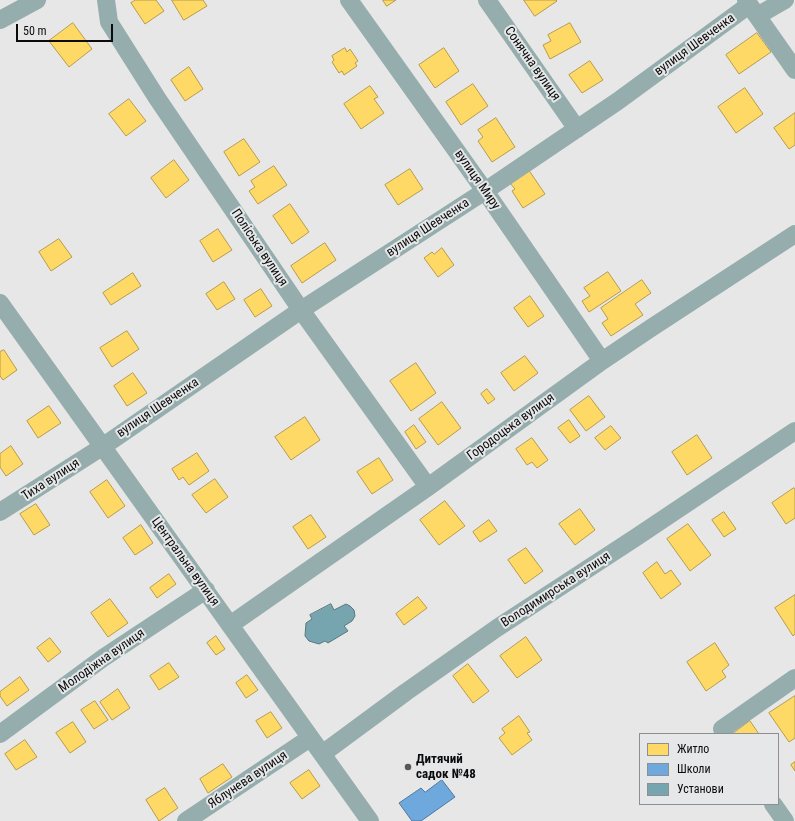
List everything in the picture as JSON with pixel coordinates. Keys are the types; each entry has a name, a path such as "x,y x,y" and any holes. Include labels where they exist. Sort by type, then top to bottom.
{"street":[{"path":"0,20 37,0"},
{"name":"Поліська вулиця","path":"106,0 109,22 157,98 301,310 428,487"},
{"name":"вулиця Миру","path":"349,0 485,191 602,361"},
{"name":"Сонячна вулиця","path":"487,0 577,129"},
{"name":"вулиця Шевченка","path":"102,447 301,310 485,191 577,129 751,7 785,0"},
{"path":"751,7 795,70"},
{"name":"Городоцька вулиця","path":"230,625 428,487 602,361 795,234"},
{"name":"Центральна вулиця","path":"0,303 370,821"},
{"name":"Володимирська вулиця","path":"322,754 406,692 498,628 795,431"},
{"name":"Тиха вулиця","path":"0,512 102,447"},
{"name":"Молодіжна вулиця","path":"0,734 103,658 206,590"},
{"path":"723,731 795,678"},
{"name":"Яблунева вулиця","path":"186,821 310,738"},
{"path":"774,805 785,821"}],"building: Житло":[{"path":"136,0 156,0 164,11 145,24 131,3"},
{"path":"172,0 203,0 207,6 184,20"},
{"path":"383,0 396,0 387,6"},
{"path":"524,0 556,0 557,1 535,16"},
{"path":"73,23 92,49 69,67 49,41"},
{"path":"570,23 581,42 550,59 543,45 551,41 548,35"},
{"path":"757,33 771,52 739,74 726,55"},
{"path":"345,48 347,52 350,49 358,61 355,63 357,66 344,75 342,71 339,73 332,62 334,60 332,56"},
{"path":"444,48 459,71 435,88 419,65"},
{"path":"590,61 603,80 582,93 569,75"},
{"path":"189,67 203,89 185,101 171,80"},
{"path":"473,84 488,106 461,125 446,102"},
{"path":"370,86 378,97 374,99 384,113 361,129 344,104"},
{"path":"745,88 763,114 736,133 718,107"},
{"path":"129,99 146,121 126,136 109,114"},
{"path":"795,113 795,145 789,149 774,128"},
{"path":"496,118 515,147 492,162 478,141 483,137 478,130"},
{"path":"244,139 260,162 239,176 224,152"},
{"path":"174,160 189,180 166,198 151,178"},
{"path":"274,166 287,185 258,204 249,191 255,187 251,181"},
{"path":"410,169 423,189 398,205 385,185"},
{"path":"528,169 545,194 523,208 512,191 515,189 509,182"},
{"path":"290,204 309,232 292,244 273,216"},
{"path":"218,229 232,250 213,262 200,241"},
{"path":"59,239 72,257 51,271 39,252"},
{"path":"325,243 336,260 302,283 291,266"},
{"path":"442,248 454,265 438,277 424,258 432,252 434,254"},
{"path":"608,272 621,291 589,312 582,301 590,296 584,288"},
{"path":"133,273 141,286 111,305 103,293"},
{"path":"642,280 651,293 635,304 643,315 611,336 602,323 608,319 601,308"},
{"path":"224,282 235,299 217,310 206,294"},
{"path":"261,289 272,306 255,317 244,300"},
{"path":"530,296 544,316 528,327 514,308"},
{"path":"127,331 139,349 112,367 100,348"},
{"path":"4,350 17,370 3,380 0,376 0,352"},
{"path":"525,356 538,373 514,391 501,373"},
{"path":"416,363 436,393 411,411 390,381"},
{"path":"133,373 147,393 127,406 114,386"},
{"path":"487,389 495,399 488,404 481,394"},
{"path":"589,396 605,417 586,431 570,410"},
{"path":"442,402 461,428 438,445 419,419"},
{"path":"49,406 61,423 38,438 27,421"},
{"path":"305,417 320,440 291,460 275,437"},
{"path":"569,420 580,436 570,443 558,428"},
{"path":"414,425 426,442 416,449 405,432"},
{"path":"611,426 621,438 605,450 595,438"},
{"path":"697,435 712,458 687,475 672,452"},
{"path":"532,438 548,460 537,468 532,462 527,465 516,449"},
{"path":"11,446 23,464 6,476 0,467 0,454"},
{"path":"197,453 209,471 189,485 183,477 179,480 172,469"},
{"path":"379,458 393,480 372,494 357,472"},
{"path":"215,479 228,497 206,513 192,495"},
{"path":"107,480 125,506 108,518 90,492"},
{"path":"794,488 795,518 786,524 772,503"},
{"path":"445,501 465,526 439,545 420,520"},
{"path":"36,504 50,525 34,535 20,514"},
{"path":"580,509 595,530 575,545 559,524"},
{"path":"724,512 736,529 724,537 712,520"},
{"path":"311,515 326,537 308,549 293,527"},
{"path":"489,520 497,531 480,542 473,532"},
{"path":"688,524 711,555 690,571 667,539"},
{"path":"141,525 153,543 135,555 123,538"},
{"path":"526,548 543,571 525,584 508,560"},
{"path":"657,562 665,574 671,570 681,584 661,599 643,573"},
{"path":"169,574 176,584 157,598 150,588"},
{"path":"795,595 795,634 793,636 775,608"},
{"path":"418,597 427,608 404,625 396,614"},
{"path":"110,599 128,623 108,637 91,613"},
{"path":"216,636 225,649 216,655 207,643"},
{"path":"526,637 542,660 517,678 500,656"},
{"path":"50,638 61,652 48,662 37,648"},
{"path":"715,643 729,665 722,671 726,677 706,691 687,662"},
{"path":"169,663 179,677 159,690 150,676"},
{"path":"468,664 489,691 473,703 453,676"},
{"path":"247,675 258,690 246,698 236,683"},
{"path":"20,677 29,690 7,706 0,696 0,692"},
{"path":"118,689 130,708 112,720 100,702"},
{"path":"795,696 795,738 789,742 769,713"},
{"path":"95,701 108,720 94,729 81,710"},
{"path":"271,712 282,728 267,738 256,721"},
{"path":"519,716 530,732 527,733 532,740 512,755 499,738 505,733 502,729"},
{"path":"750,721 758,733 734,733"},
{"path":"73,722 86,742 70,753 56,733"},
{"path":"25,740 37,757 16,770 5,754"},
{"path":"795,762 795,771 791,765"},
{"path":"223,764 232,777 208,793 200,779"},
{"path":"309,770 320,786 302,799 290,783"},
{"path":"165,788 178,808 159,821 146,800"}],"building: Школи":[{"path":"442,780 455,797 421,821 412,821 399,803 421,788 425,792"}],"building: Установи":[{"path":"331,604 334,610 346,604 354,610 355,616 352,621 344,626 348,631 328,643 325,641 319,644 309,641 305,636 306,623 312,619 310,615"}],"place":[{"name":"Дитячий садок №48","path":"408,767"}]}
